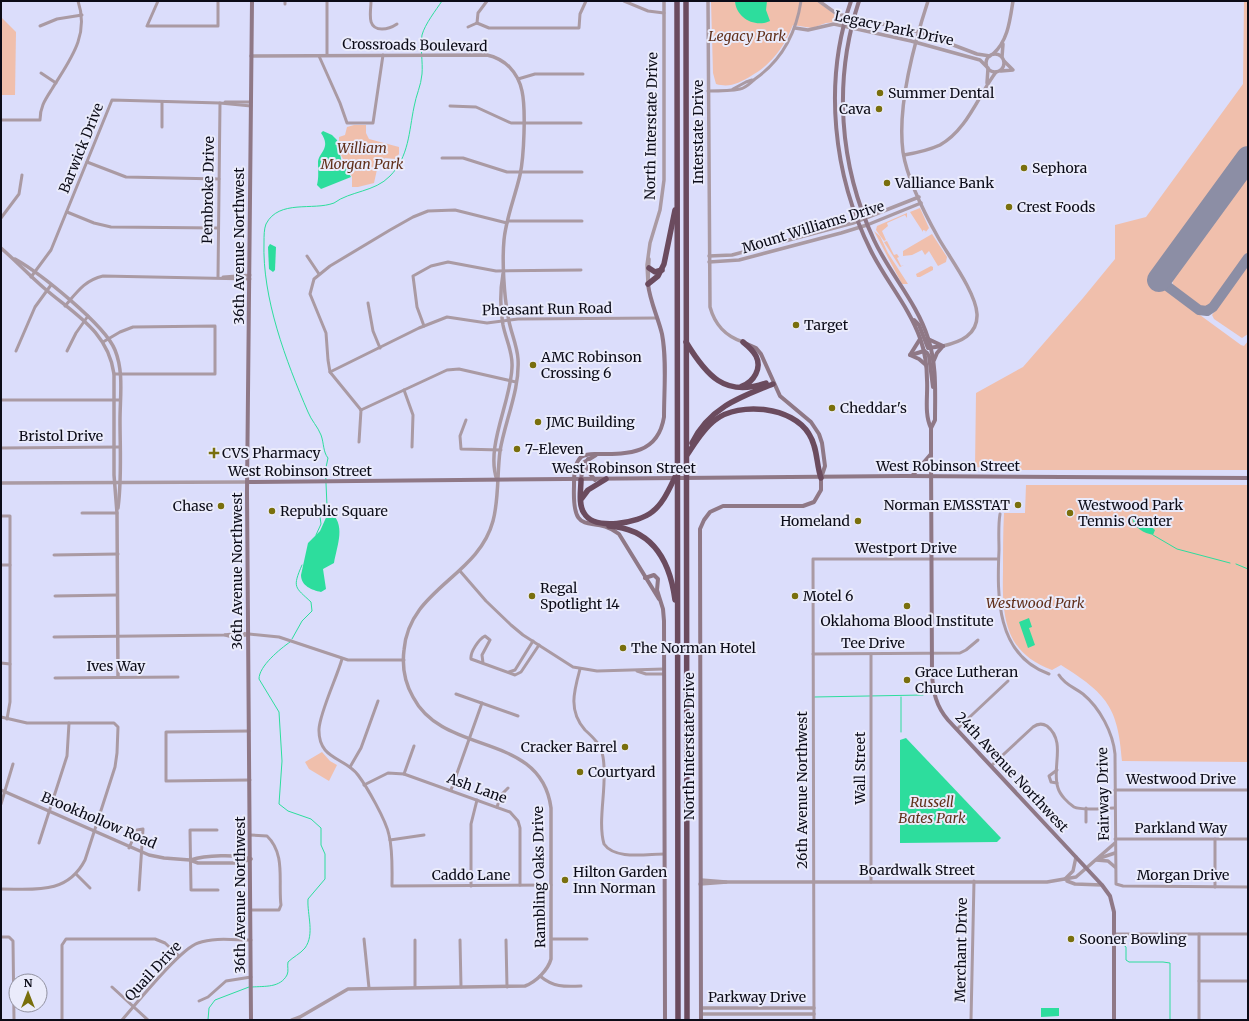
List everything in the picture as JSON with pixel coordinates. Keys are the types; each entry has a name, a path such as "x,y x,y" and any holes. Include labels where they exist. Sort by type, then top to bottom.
{"highway":[{"path":"677,1 678,1020"},
{"path":"686,1 687,1020"},
{"path":"648,284 658,276 662,270 678,194"},
{"path":"649,268 655,272 662,270"},
{"path":"686,342 697,361 708,374 720,382 738,387 752,387 773,382"},
{"path":"738,387 745,385 753,379 758,366 757,356 743,342"},
{"path":"686,456 699,430 713,414 736,399 773,382"},
{"path":"686,456 706,428 722,416 738,411 774,411 796,420 806,430 814,445 817,466 821,478"},
{"path":"581,480 581,500 583,512 593,521 621,523 638,520 649,515 660,505 678,471"},
{"path":"581,500 588,490 606,479"},
{"path":"603,526 622,528 637,533 649,541 661,554 666,563 672,582 678,625"}],"main road":[{"name":"36th Avenue Northwest","path":"251,1020 247,482 252,1"},
{"name":"24th Avenue Northwest","path":"851,1 844,26 836,75 835,117 841,165 860,227 876,260 911,317 924,351 926,365 928,420 931,428 932,654 934,696 944,715 1102,885 1110,896 1114,907 1114,1020"},
{"name":"24th Avenue Northwest","path":"859,1 851,28 844,69 844,124 850,172 867,225 880,252 916,311 928,339 934,362 935,420 931,428"},
{"name":"North Interstate Drive","path":"648,284 651,302 662,335 664,354 664,417 660,432 651,443 638,451 625,454 587,454 580,458 576,466 574,480 574,506 578,517 587,524 603,526 613,530 622,537 660,601"},
{"path":"911,317 919,325 927,346 931,349 943,346"},
{"path":"910,355 920,339"},
{"path":"928,339 943,346"},
{"name":"North Interstate Drive","path":"701,1020 700,534 702,525 710,512 723,506 808,505 814,502 820,494 821,478 825,466 820,434 806,417 783,400 773,382 761,354 756,348 743,342"},
{"path":"934,362 937,353 943,346"},
{"path":"910,355 924,351 927,352 929,356 931,379 935,393"},
{"path":"910,355 919,359 926,365"},
{"name":"North Interstate Drive","path":"588,458 596,454"},
{"path":"911,476 931,454"},
{"path":"588,458 587,470 595,480"},
{"path":"581,480 582,466 588,458"},
{"name":"West Robinson Street","path":"247,482 911,476 1248,478"},
{"name":"North Interstate Drive","path":"645,578 652,575 657,577 660,601 664,613 665,1020"}],"street":[{"path":"1,120 40,120 41,106 77,47 82,32 82,16 78,1"},
{"path":"158,1 147,26 218,26 218,1"},
{"path":"327,1 327,55"},
{"path":"371,1 370,21 372,26 376,29 388,29 397,24"},
{"path":"477,23 478,13 486,1"},
{"path":"477,23 489,28 580,28 580,14 586,1"},
{"path":"624,1 648,11 664,13"},
{"name":"North Interstate Drive","path":"648,284 648,250 660,210 663,191 664,1"},
{"name":"Interstate Drive","path":"708,1 709,262"},
{"path":"708,91 733,89 741,90 748,86 752,80 776,60 789,41 795,28 801,1"},
{"name":"Legacy Park Drive","path":"819,1 833,13 854,19 919,32 978,54 992,55"},
{"path":"928,1 916,42 906,96 902,143 904,156 921,203 934,229 962,276 976,310 976,322 969,335 960,342 943,346"},
{"path":"1001,71 1004,66 1003,43 1009,24 1013,1"},
{"path":"40,26 57,19 82,16"},
{"path":"468,28 477,23"},
{"name":"Legacy Park Drive","path":"795,28 808,30 830,24 844,26 916,42 980,60 987,67"},
{"path":"987,84 987,60 1003,43"},
{"path":"319,56 348,123 373,123 383,55"},
{"path":"987,67 996,72 1013,70 1003,59 992,55"},
{"name":"Crossroads Boulevard","path":"251,56 492,56 505,62 518,79 522,94 523,123 521,172 507,222 504,240 504,270 509,320 517,354 518,367 516,382 500,450 497,480"},
{"path":"904,156 933,148 952,136 966,120 987,84 996,72"},
{"path":"41,73 56,83"},
{"path":"518,79 535,74 583,74"},
{"name":"Barwick Drive","path":"31,277 52,250 112,100 251,104"},
{"path":"162,102 162,127"},
{"name":"Pembroke Drive","path":"218,277 220,103"},
{"path":"450,106 476,107 506,121 523,123 581,123"},
{"path":"442,158 460,158 504,171 582,172"},
{"path":"87,162 126,177 219,179"},
{"path":"1,218 20,194 22,175"},
{"name":"Mount Williams Drive","path":"709,256 732,255 858,221 918,196"},
{"name":"Mount Williams Drive","path":"709,262 739,260 860,227 921,203"},
{"path":"359,442 361,410 330,372 324,326 310,294 312,281 320,274 410,218 428,211 455,210 507,222 582,221"},
{"path":"67,212 94,223 111,227 218,228"},
{"path":"2,249 35,272 88,316 109,338 117,354 120,374 120,482 117,513"},
{"name":"North Interstate Drive","path":"648,250 648,284"},
{"path":"307,256 320,274"},
{"path":"12,257 31,277 94,330 110,354 114,374 114,482 117,513 118,554 118,677"},
{"path":"424,326 417,307 413,276 431,266 448,262 482,269 581,270"},
{"name":"North Interstate Drive","path":"709,262 709,298 711,313 723,331 731,337 743,342"},
{"name":"Crossroads Boulevard","path":"497,480 494,472 494,450 510,381 512,364 511,352 503,321 501,298 504,270"},
{"path":"66,306 83,285 95,278 103,276 250,277"},
{"path":"16,351 31,315 46,290 51,285"},
{"path":"368,303 373,331 380,348"},
{"path":"67,351 88,316"},
{"name":"Pheasant Run Road","path":"330,372 424,326 447,317 487,323 509,320 657,318"},
{"path":"103,342 124,330 137,326 215,326 215,374 114,374"},
{"path":"361,410 441,372 451,369 516,382"},
{"path":"404,390 412,415 412,447"},
{"path":"1,400 120,400"},
{"path":"466,420 460,436 461,449 500,450"},
{"name":"Bristol Drive","path":"1,448 120,447"},
{"name":"Rambling Oaks Drive","path":"292,1020 300,1017 345,989 507,987 528,985 540,976 551,961 551,808 544,784 536,772 520,759 437,725 420,709 408,686 404,660 405,641 416,614 427,599 460,571 478,551 491,526 496,499 497,480"},
{"name":"West Robinson Street","path":"1,483 247,482"},
{"path":"82,513 117,513"},
{"path":"1000,514 998,558 1000,608 1007,631 1022,655 1034,666 1049,674"},
{"path":"1,516 10,516 10,706 7,719"},
{"path":"54,554 118,554"},
{"name":"Westport Drive","path":"813,559 998,558"},
{"name":"26th Avenue Northwest","path":"813,559 814,1020"},
{"path":"1,565 10,564"},
{"path":"460,571 498,614 533,641 567,663 580,669 597,671 637,671 646,674 664,672"},
{"path":"55,596 117,595"},
{"path":"54,637 224,635 232,637 248,634 280,637 342,659 356,661 404,660"},
{"path":"483,663 482,655 490,640 485,636 481,639 470,657 474,661 514,675 519,674 539,645"},
{"name":"Tee Drive","path":"813,654 962,653 978,640"},
{"path":"508,672 515,670 533,641"},
{"name":"Wall Street","path":"870,882 871,654"},
{"path":"342,659 319,729 321,740 328,754 334,759 350,767 358,775 386,826 390,840 424,835"},
{"path":"1,663 10,664"},
{"path":"580,669 574,695 574,708 578,720 596,740 603,756 604,844 608,849 617,853 664,854"},
{"name":"Fairway Drive","path":"1059,675 1064,683 1087,698 1107,726 1114,748 1115,880 1118,885"},
{"name":"Ives Way","path":"55,678 178,677"},
{"path":"957,729 1008,681"},
{"path":"456,694 518,716"},
{"path":"350,767 361,748 378,702"},
{"path":"451,790 482,703"},
{"path":"1,717 27,723 116,723 118,727 117,759 85,860 76,874 61,885 53,888 1,889"},
{"path":"39,843 67,756 69,723"},
{"path":"991,766 1033,727 1042,724 1048,727 1056,738 1057,783 1060,792 1078,809 1114,808"},
{"path":"249,731 166,732 166,781 250,780"},
{"path":"404,774 414,746"},
{"path":"1,804 3,790 13,764"},
{"path":"1057,770 1049,776 1051,782 1057,783"},
{"name":"Ash Lane","path":"364,785 388,773 404,774 510,812 519,825 520,886"},
{"path":"497,807 501,795 508,788"},
{"name":"Brookhollow Road","path":"3,790 129,848 141,852 164,858 190,860 198,863 241,864 251,859"},
{"name":"Westwood Drive","path":"1115,790 1248,790"},
{"path":"471,886 471,824 477,800"},
{"path":"1086,808 1086,822"},
{"path":"129,848 136,830 142,828 144,832 141,852 139,890"},
{"path":"217,830 190,830 190,860 191,890 218,890"},
{"path":"250,835 267,836 277,852 280,862 281,905 279,910 251,910"},
{"path":"1215,839 1215,887"},
{"name":"Parkland Way","path":"1115,841 1248,839"},
{"name":"Caddo Lane","path":"390,840 392,886 551,885"},
{"name":"Boardwalk Street","path":"700,882 1047,882 1074,878 1087,869 1115,841"},
{"path":"1098,859 1115,853"},
{"name":"Brookhollow Road","path":"190,860 198,857 241,856 251,859"},
{"path":"1076,857 1073,871 1064,880 1075,884 1102,885"},
{"path":"1098,859 1108,861 1115,868"},
{"path":"76,874 90,888"},
{"name":"Merchant Drive","path":"971,1020 974,881"},
{"name":"Morgan Drive","path":"1118,885 1248,887"},
{"path":"1114,934 1248,934"},
{"path":"1199,1020 1200,934"},
{"path":"1,937 11,938 14,944 14,1020"},
{"path":"62,1020 62,945 64,940 69,938 156,939 165,943 180,956"},
{"path":"364,939 369,988"},
{"path":"552,939 586,939"},
{"name":"Quail Drive","path":"122,1020 188,948 200,942 251,940"},
{"path":"414,940 415,987"},
{"path":"460,940 461,987"},
{"path":"506,940 507,987"},
{"path":"540,976 557,986 581,986"},
{"path":"199,1001 208,997 226,981 251,977"},
{"path":"1200,981 1248,981"},
{"path":"112,987 148,1020"},
{"name":"Parkway Drive","path":"701,1008 814,1008"},
{"name":"Parkway Drive","path":"701,1014 814,1014"}],"green space":[{"name":"Legacy Park","path":"711,1 817,1 839,19 837,22 826,23 812,28 793,25 786,41 765,66 738,83 721,85 716,84 713,73"},
{"path":"1244,1 1248,1 1248,145 1148,281 1161,290 1163,288 1241,345 1244,346 1248,341 1248,470 1007,470 975,467 976,393 1023,367 1083,298 1115,259 1115,225 1146,217 1243,84"},
{"path":"1,17 16,32 15,95 1,95"},
{"name":"William Morgan Park","path":"354,125 366,125 366,133 369,139 399,147 399,154 395,159 385,158 378,165 374,183 358,187 352,187 352,177 339,151 339,137 345,135 347,127"},
{"path":"1248,172 1248,253 1210,305 1206,308 1201,307 1173,287 1172,277"},
{"path":"920,208 929,228 925,233 926,231 923,230 923,232 910,212"},
{"path":"907,213 907,218 905,215 887,223 888,226 882,231 886,240 884,241 876,230 877,226"},
{"path":"874,231 880,236 888,253 908,284 902,284"},
{"path":"932,234 947,257 946,262 938,266 929,251 925,255 922,250 912,255 903,256 903,251"},
{"path":"887,241 894,255 897,254 899,257 897,258 901,266 904,265 900,267 884,242"},
{"path":"1248,265 1248,334 1242,338 1214,319 1212,315"},
{"path":"931,266 933,267 933,270 920,277 917,277 916,274"},
{"name":"Westwood Park","path":"1026,485 1248,485 1248,762 1122,761 1117,727 1113,715 1099,694 1077,675 1061,665 1052,670 1036,663 1024,654 1015,643 1009,631 1003,603 1004,513 1025,513"},
{"path":"322,752 330,761 337,765 329,781 309,769 305,762"}],"shaded area":[{"path":"735,1 767,1 766,10 770,21 758,23 747,20 739,12"},
{"path":"323,131 332,135 337,140 341,159 351,177 321,189 317,185 318,163 325,147 324,138 321,133"},
{"path":"270,244 276,247 275,270 273,272 269,269 268,247"},
{"path":"329,511 335,516 338,522 339,535 334,563 323,569 326,589 321,592 311,589 305,585 301,579 301,575 308,543 320,531"},
{"path":"1134,516 1140,517 1155,530 1153,535 1146,533 1135,525 1132,518"},
{"path":"1029,618 1032,627 1029,628 1035,645 1028,648 1019,622"},
{"name":"Russell Bates Park","path":"906,738 1001,838 997,842 900,843 900,740"},
{"path":"1041,1008 1059,1008 1059,1016 1041,1017"}],"waterway":[{"path":"326,480 325,472 328,458 325,453 321,435 309,415 292,372 271,307 264,263 264,230 266,224 272,216 279,211 288,208 334,203 347,196 377,185 390,176 396,169 405,152 415,103 420,87 422,69 421,44 423,31 442,1"},
{"path":"316,535 321,524 320,517 327,506 326,483"},
{"path":"1153,535 1177,549 1230,563"},
{"path":"1236,564 1248,569"},
{"path":"292,639 302,621 312,611 311,602 298,590 296,583 302,565"},
{"path":"252,987 272,986 280,982 287,975 288,962 305,948 310,937 308,899 325,879 325,854 321,845 321,828 311,819 288,811 279,804 282,761 279,712 259,679 262,669 266,663 290,642"},
{"path":"814,697 923,695"},
{"path":"901,697 901,732"},
{"path":"1121,943 1126,947 1126,960 1129,962 1170,963 1170,1020"},
{"path":"208,1020 209,1008 215,1000 249,987"}],"taxiway":[{"path":"1159,280 1199,310 1207,311 1213,307 1248,258"}],"runway":[{"path":"1159,280 1248,158"}],"place":[{"name":"Summer Dental","path":"880,93"},
{"name":"Cava","path":"879,109"},
{"name":"Sephora","path":"1024,168"},
{"name":"Valliance Bank","path":"887,183"},
{"name":"Crest Foods","path":"1009,207"},
{"name":"Target","path":"796,325"},
{"name":"AMC Robinson Crossing 6","path":"533,365"},
{"name":"Cheddar's","path":"832,408"},
{"name":"JMC Building","path":"538,422"},
{"name":"7-Eleven","path":"517,449"},
{"name":"CVS Pharmacy","path":"214,453"},
{"name":"Norman EMSSTAT","path":"1018,505"},
{"name":"Chase","path":"221,506"},
{"name":"Republic Square","path":"272,511"},
{"name":"Westwood Park Tennis Center","path":"1070,513"},
{"name":"Homeland","path":"858,521"},
{"name":"Regal Spotlight 14","path":"532,596"},
{"name":"Motel 6","path":"795,596"},
{"name":"Oklahoma Blood Institute","path":"907,606"},
{"name":"The Norman Hotel","path":"623,648"},
{"name":"Grace Lutheran Church","path":"907,680"},
{"name":"Cracker Barrel","path":"625,747"},
{"name":"Courtyard","path":"580,772"},
{"name":"Hilton Garden Inn Norman","path":"565,880"},
{"name":"Sooner Bowling","path":"1071,939"}]}
